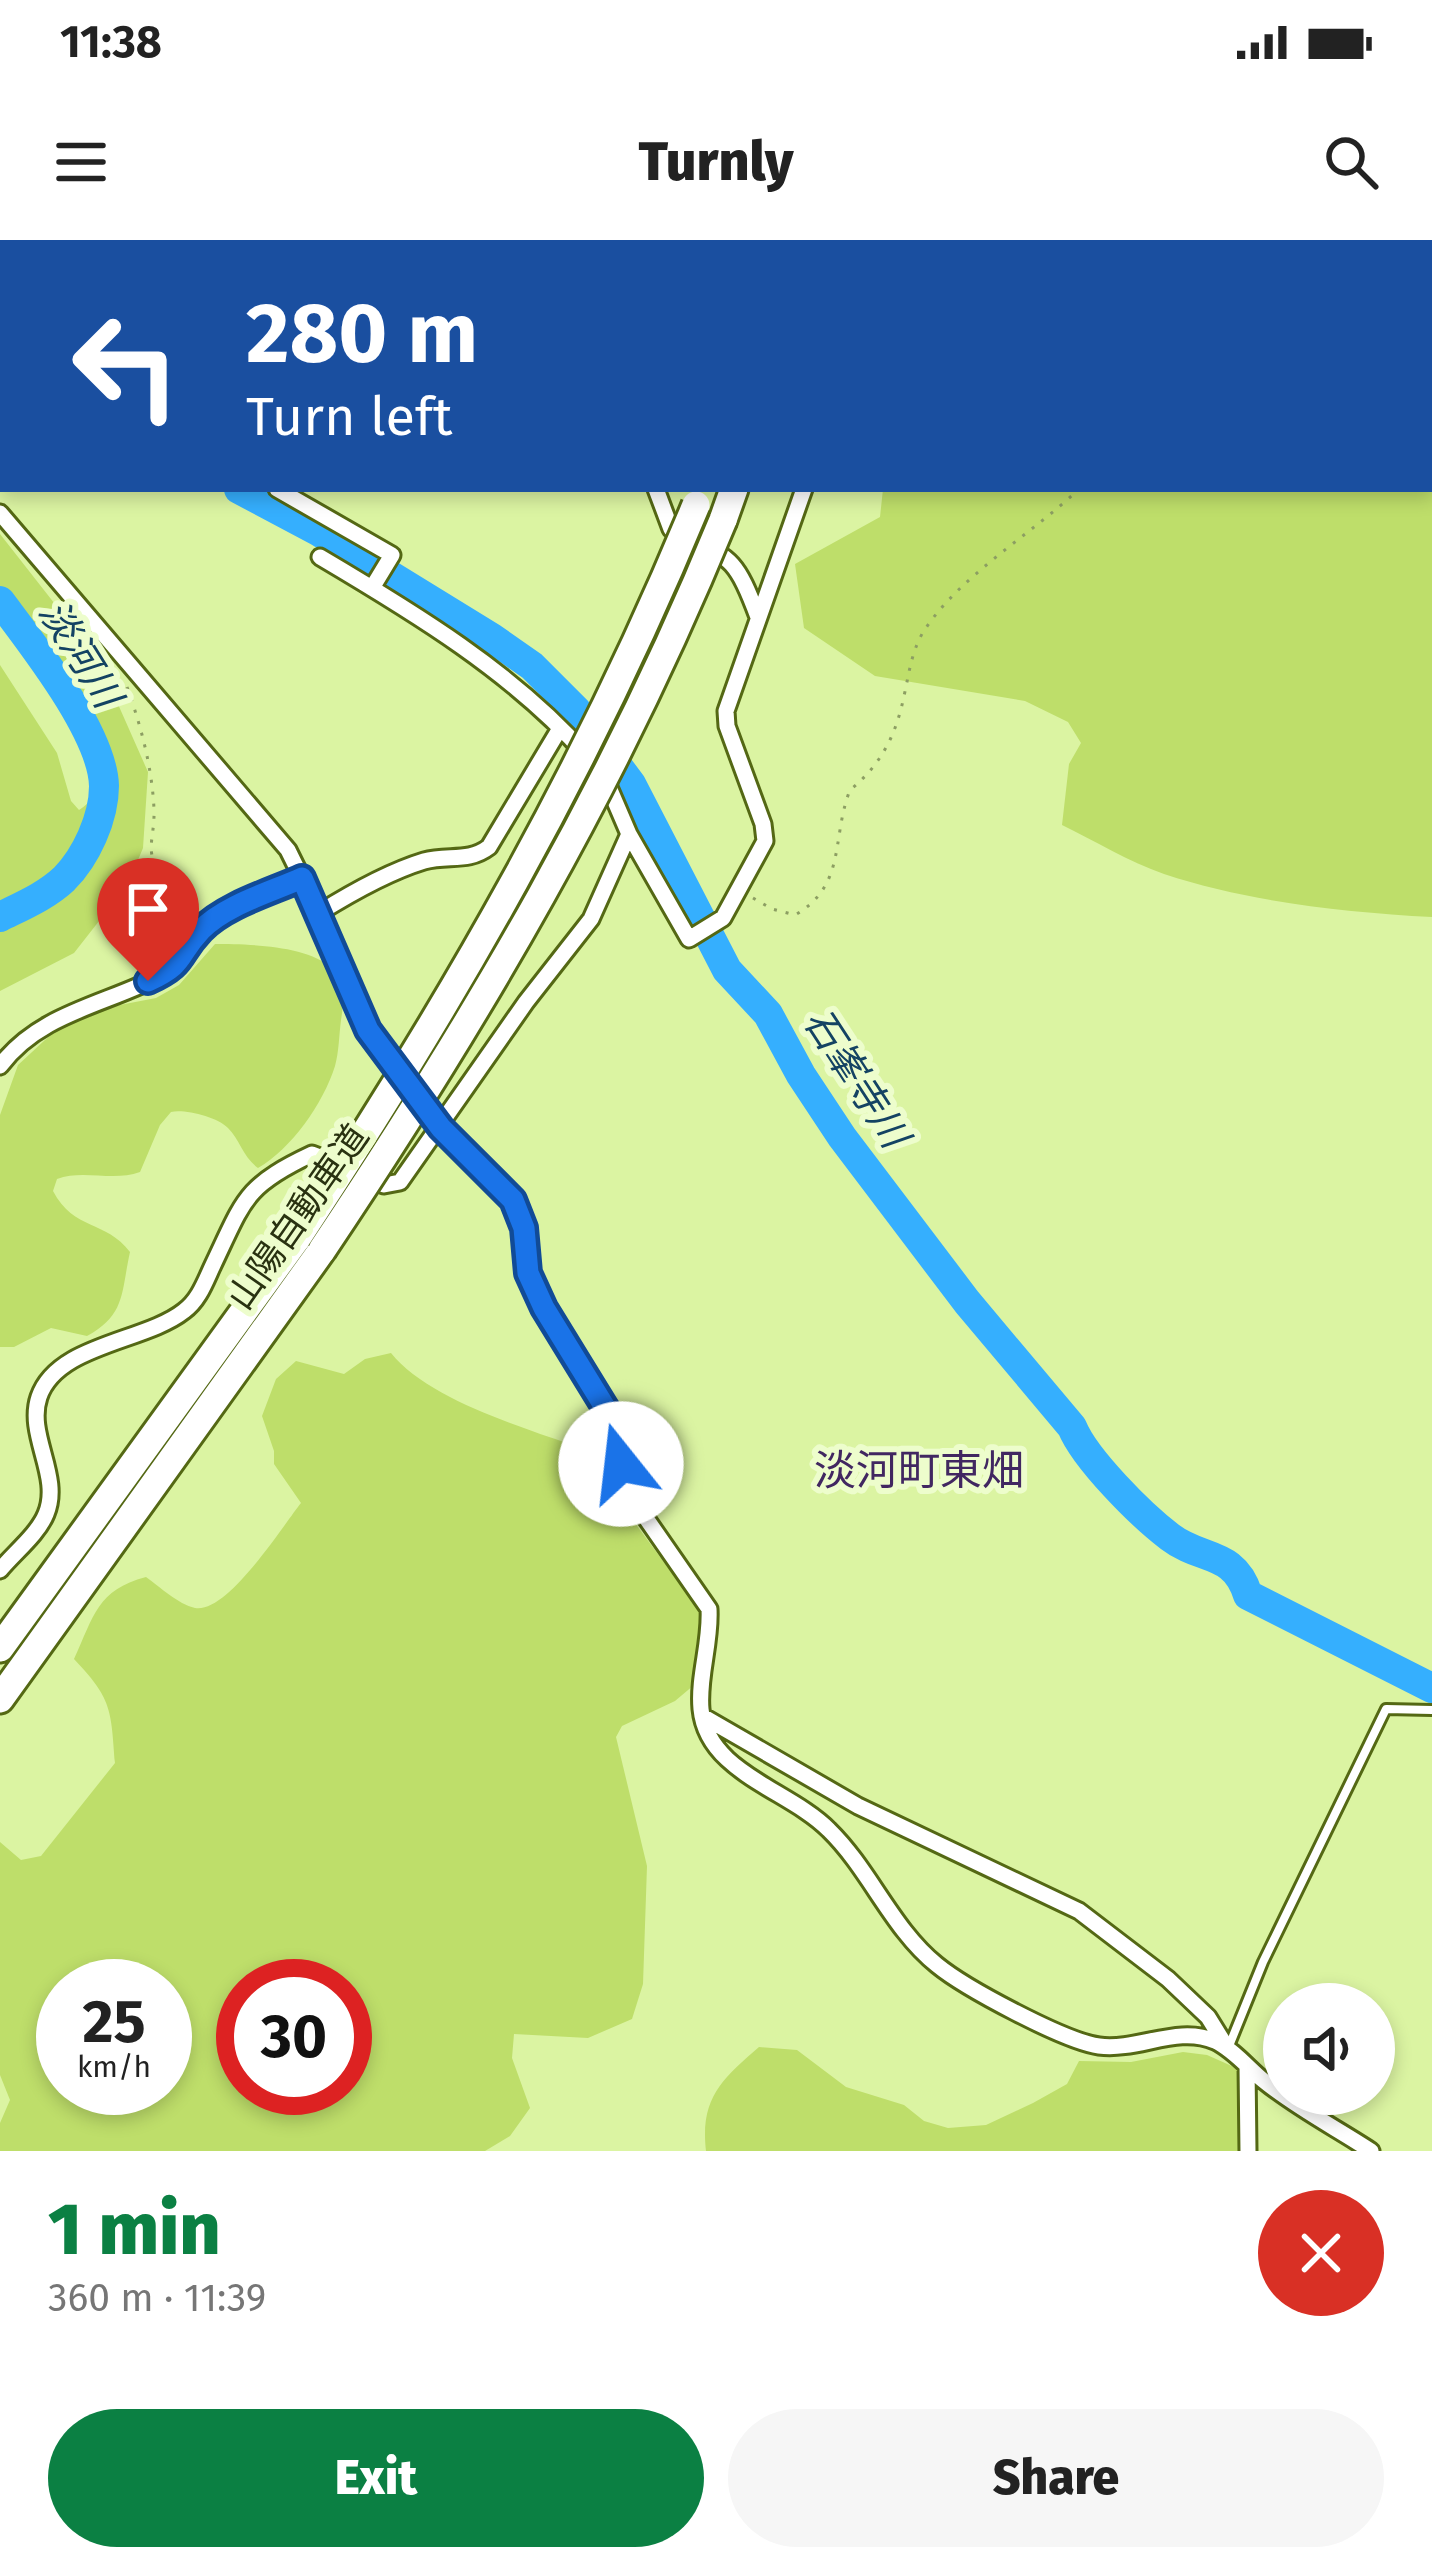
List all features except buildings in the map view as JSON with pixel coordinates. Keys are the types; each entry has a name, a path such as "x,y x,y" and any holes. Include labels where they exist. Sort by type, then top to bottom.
{"highway":[{"name":"山陽自動車道","path":"0,1648 309,1244 470,1024 618,755 682,620 733,492"},
{"name":"山陽自動車道","path":"0,1699 309,1244 380,1113 511,894 583,758 653,610 699,497"}],"street":[{"path":"282,492 392,555 372,588"},
{"path":"657,492 671,529 730,560 742,573 758,617"},
{"path":"320,557 516,687 559,730 603,776 629,834 689,939 723,918 765,841 726,711 803,492"},
{"path":"0,513 288,850 368,1030 441,1128 513,1200 524,1228 528,1273 544,1308 614,1422 632,1498 709,1609 701,1714 711,1741 743,1772 828,1828 913,1942 938,1966 1057,2031 1099,2046 1192,2036 1212,2040 1267,2084 1371,2151"},
{"path":"319,913 427,860 478,855 489,847 559,730"},
{"path":"0,1570 48,1509 48,1476 34,1421 49,1377 88,1352 178,1316 194,1303 243,1203 267,1176 312,1154 385,1185 400,1182 526,1002 591,919 629,834"},
{"path":"0,1066 26,1037 174,969 201,931 220,916 302,878"},
{"path":"701,1714 858,1806 1078,1912 1168,1978 1208,2018 1228,2049"},
{"path":"1247,2066 1248,2151"}],"lane":[{"path":"1228,2049 1264,1962 1386,1709 1432,1710"}],"path":[{"path":"736,889 772,909 795,915 815,904 832,878 850,790 876,769 887,748 904,699 908,668 924,632 987,566 1076,492"},
{"path":"128,688 142,730 154,811 152,863 165,880"}],"green space":[{"path":"883,492 1432,492 1432,917 1331,909 1196,884 1138,864 1062,825 1069,764 1081,743 1068,722 1025,701 875,676 804,628 795,564 880,517"},
{"path":"0,534 98,659 148,772 143,848 128,884 74,953 0,991 0,665 57,753 71,801 79,810 94,792 94,767 67,706 0,599"},
{"path":"215,944 293,950 321,960 336,974 343,999 338,1049 323,1095 294,1137 258,1168 223,1124 177,1111 160,1125 140,1172 57,1179 53,1191 61,1204 130,1252 120,1301 109,1320 87,1336 51,1328 14,1347 0,1347 0,1115 18,1065 73,1014 156,998 179,985"},
{"path":"391,1353 408,1370 455,1400 590,1451 609,1500 629,1515 700,1611 701,1659 694,1685 675,1701 622,1726 616,1737 647,1866 643,1984 632,2019 588,2038 514,2034 512,2058 530,2108 510,2136 485,2151 0,2151 0,2123 10,2100 0,2075 0,1842 21,1860 41,1856 115,1763 107,1706 74,1659 99,1607 130,1582 146,1577 195,1608 208,1606 238,1584 301,1503 274,1464 262,1416 276,1379 296,1361 344,1374 365,1359"},
{"path":"759,2047 797,2050 846,2087 904,2105 924,2121 948,2128 986,2125 1033,2103 1067,2084 1079,2061 1131,2062 1183,2052 1207,2055 1243,2071 1239,2151 706,2151 707,2117 716,2091"}],"waterway":[{"name":"石峯寺川","path":"245,492 318,531 492,638 532,666 576,710 631,784 727,970 768,1014 842,1137 967,1302 1130,1501 1182,1545 1234,1570 1248,1595 1432,1688"},
{"name":"淡河川","path":"0,601 79,716 101,765 104,786 97,824 72,870 50,891 0,917"}],"district":[{"name":"淡河町東畑","path":"919,1471"}],"route":[{"path":"148,981 174,969 201,931 220,916 302,878 368,1030 441,1128 513,1200 524,1228 528,1273 544,1308 614,1422 621,1464"}]}
